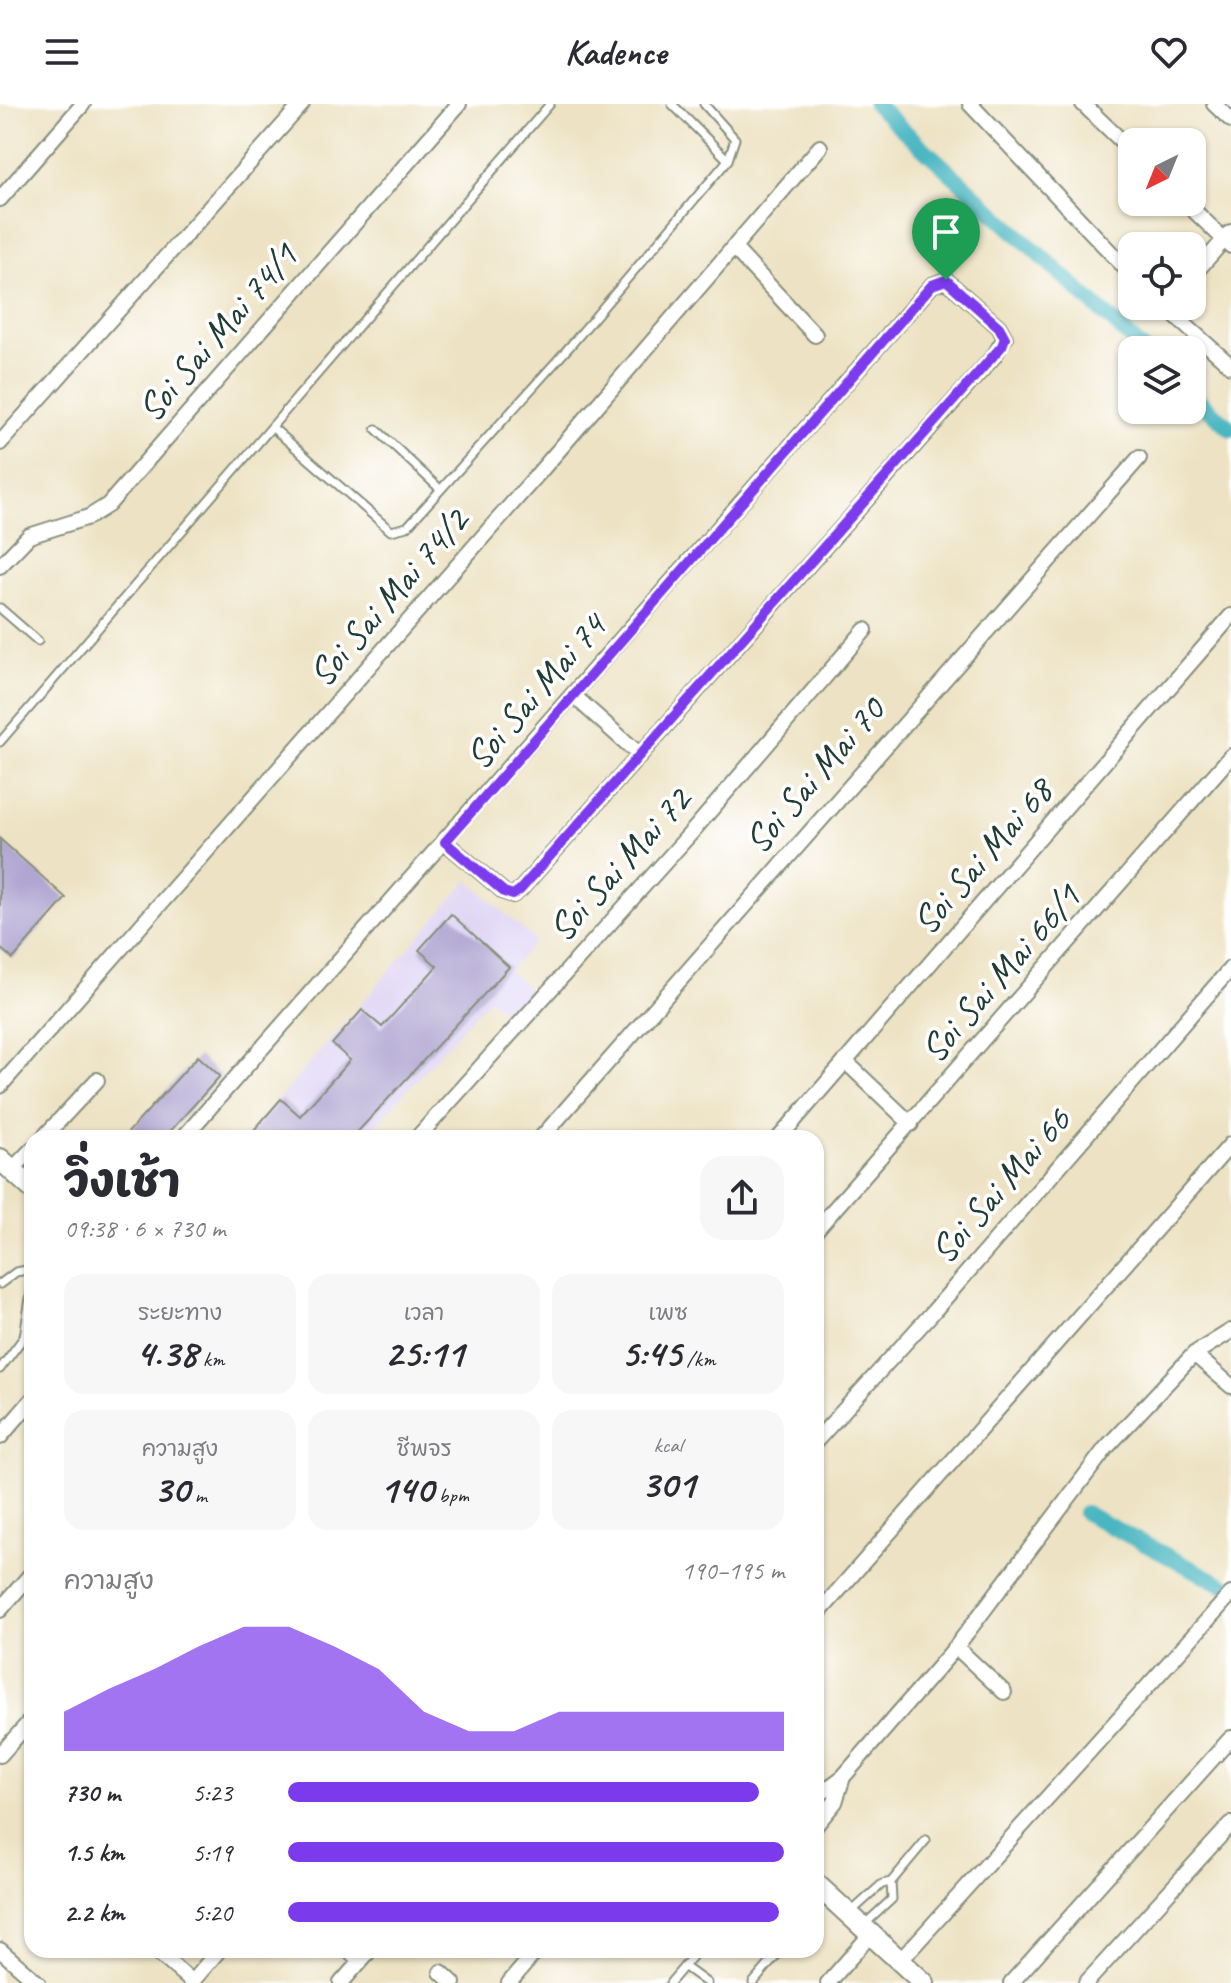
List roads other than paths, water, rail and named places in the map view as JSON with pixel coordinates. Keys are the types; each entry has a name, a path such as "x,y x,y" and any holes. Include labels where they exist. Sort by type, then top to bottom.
{"main road":[{"path":"6,1165 24,1181"},
{"path":"824,1891 924,1983"}],"street":[{"path":"0,199 83,104"},
{"path":"0,443 302,104"},
{"name":"Soi Sai Mai 74/1","path":"0,566 29,536 89,517 108,505 459,104"},
{"path":"970,104 1118,260"},
{"path":"1083,104 1118,138"},
{"path":"1214,104 1231,120"},
{"name":"Soi Sai Mai 74/2","path":"0,1086 525,490 820,147"},
{"path":"1202,216 1229,239 1206,262"},
{"path":"733,247 815,335"},
{"name":"Soi Sai Mai 74","path":"190,1130 932,285 946,280 1004,332 1002,346 640,755"},
{"path":"1180,320 1231,366"},
{"name":"Soi Sai Mai 70","path":"548,1130 1139,458"},
{"name":"Soi Sai Mai 68","path":"786,1130 1231,616"},
{"name":"Soi Sai Mai 72","path":"424,1130 691,833 865,630"},
{"path":"445,842 504,892 513,895 640,755 574,696"},
{"name":"Soi Sai Mai 66/1","path":"824,1221 1231,756"},
{"name":"Soi Sai Mai 66","path":"824,1432 1231,968"},
{"path":"845,1061 911,1124"},
{"path":"50,1130 97,1080"},
{"path":"824,1607 1231,1144"},
{"path":"6,1165 24,1154"},
{"path":"824,1791 843,1777 956,1647 1106,1448 1194,1354 1231,1331"},
{"path":"1194,1354 1231,1386"},
{"path":"0,1437 24,1409"},
{"path":"0,1610 24,1582"},
{"path":"900,1961 1227,1598"},
{"path":"956,1647 1004,1692"},
{"path":"0,1755 24,1728"},
{"path":"1011,1983 1231,1738"},
{"path":"824,1815 835,1802 843,1777"},
{"path":"1086,1983 1231,1824"},
{"path":"828,1983 861,1925"},
{"path":"0,1950 38,1983"},
{"path":"164,1958 192,1983 212,1958"},
{"path":"341,1983 363,1958"},
{"path":"509,1983 530,1958"},
{"path":"441,1972 453,1983"}],"lane":[{"path":"0,742 550,104"},
{"path":"672,104 728,160"},
{"path":"273,428 391,531 407,527 571,345 728,160 735,148 735,139 704,104"},
{"path":"376,429 440,489"},
{"path":"0,608 38,641"},
{"path":"0,1284 16,1272 24,1270"},
{"path":"0,1369 24,1337"},
{"path":"861,1925 882,1884 891,1882 926,1840"},
{"path":"861,1925 892,1899 891,1882"},
{"path":"670,1983 692,1958"},
{"path":"753,1983 775,1958"},
{"path":"685,1967 707,1983"}],"waterway":[{"path":"875,104 1129,336"},
{"path":"1206,407 1231,429"},
{"path":"1085,1513 1231,1589"}]}
